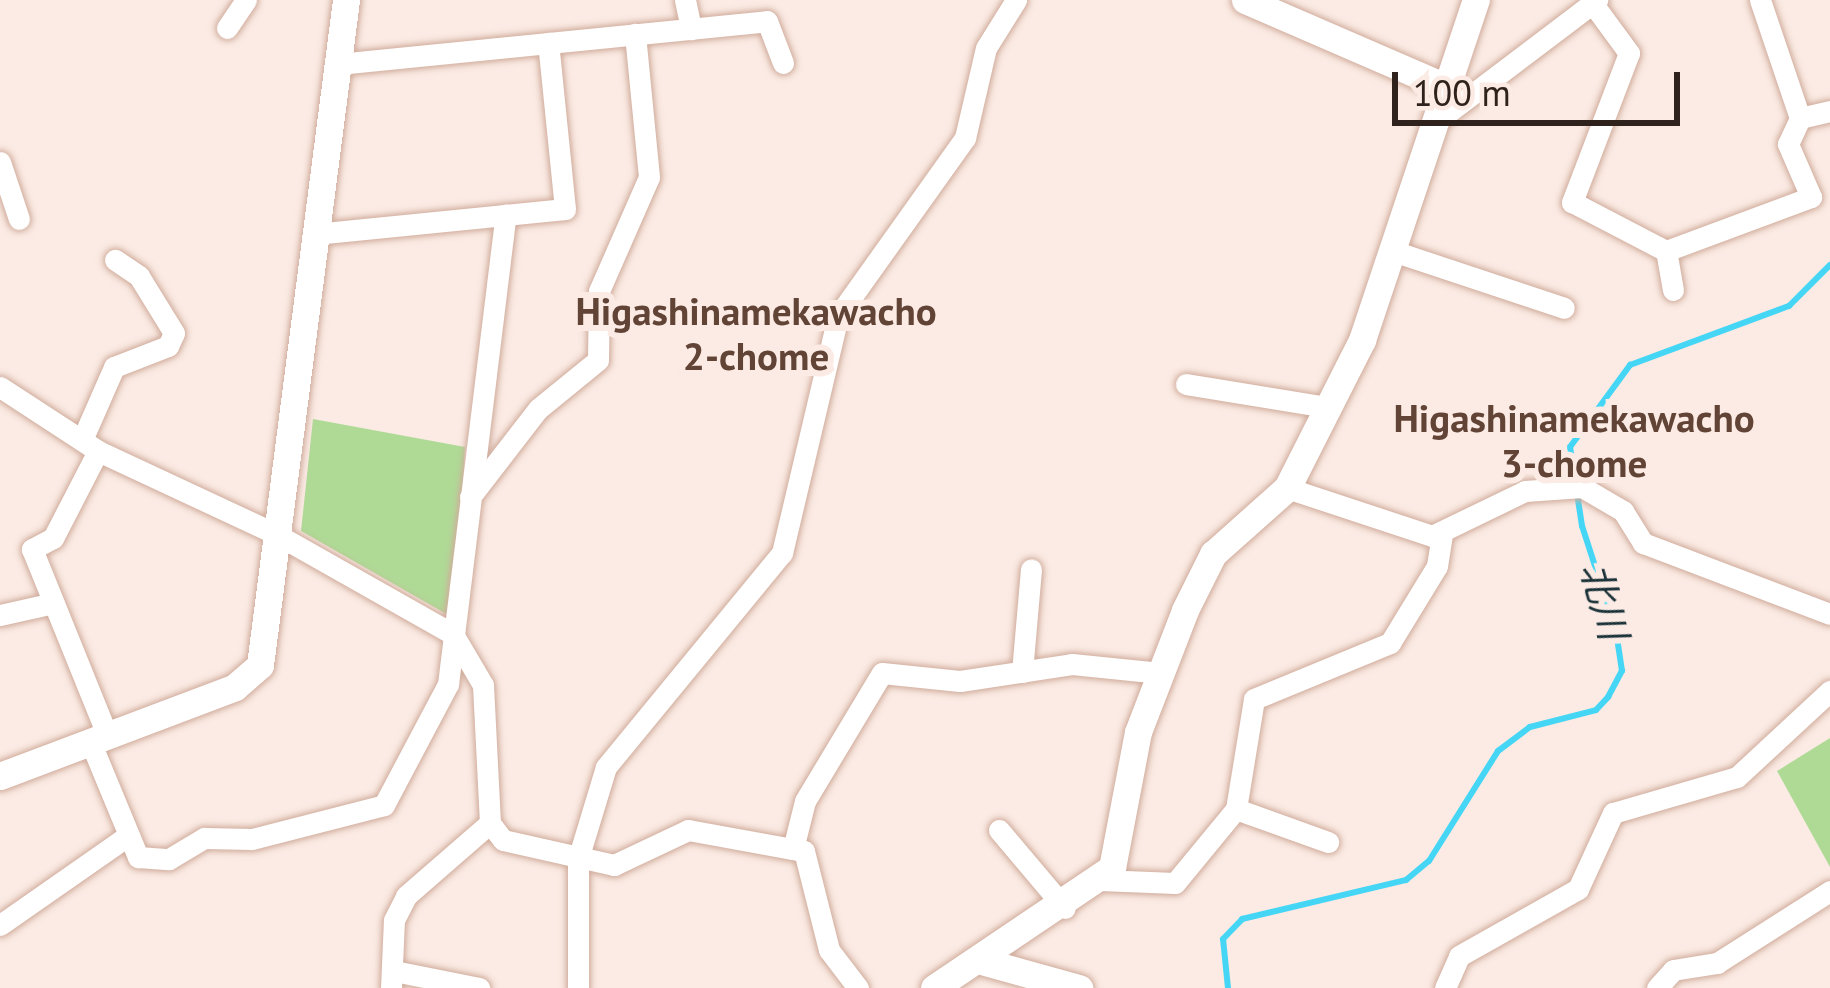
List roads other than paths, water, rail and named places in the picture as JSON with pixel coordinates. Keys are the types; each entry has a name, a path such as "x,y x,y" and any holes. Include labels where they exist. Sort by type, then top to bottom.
{"street":[{"path":"227,28 246,0"},
{"path":"0,776 235,687 260,665 346,0"},
{"path":"686,0 691,28"},
{"path":"578,988 578,859 606,767 782,553 838,316 965,138 986,48 1016,0"},
{"path":"1245,0 1273,6 1444,86"},
{"path":"934,988 985,962 1065,908 1112,868 1138,732 1161,673 1213,554 1287,488 1326,406 1393,251 1476,0"},
{"path":"1433,124 1595,2 1629,53 1572,202 1666,250 1810,197 1788,144 1800,118 1760,0"},
{"path":"338,64 767,21 783,63"},
{"path":"470,497 538,409 598,360 599,291 649,177 635,34"},
{"path":"315,234 565,209 548,43"},
{"path":"1800,118 1830,111"},
{"path":"0,162 19,219"},
{"path":"115,260 139,276 174,333 168,346 114,367 90,445 53,538 32,549 129,835 139,857 169,859 204,838 252,839 384,805 448,684 506,215"},
{"path":"1666,250 1673,290"},
{"path":"1393,251 1564,308"},
{"path":"1186,384 1326,406"},
{"path":"0,387 90,445 276,534 453,634 483,685 490,823 503,840 614,865 688,830 793,849 809,856 829,950 858,988"},
{"path":"1287,488 1442,535 1525,491 1582,487 1623,511 1643,543 1830,614"},
{"path":"1100,880 1175,883 1236,809 1255,699 1390,644 1437,566 1442,535"},
{"path":"1022,672 1030,568"},
{"path":"0,615 54,603"},
{"path":"793,849 805,801 881,673 959,681 1072,664 1161,673"},
{"path":"1445,988 1460,956 1578,889 1613,813 1737,777 1830,691"},
{"path":"1236,809 1328,842"},
{"path":"479,988 393,980 394,920 406,896 490,823"},
{"path":"999,830 1065,908"},
{"path":"0,925 129,835"},
{"path":"1657,988 1673,970 1717,963 1830,891"},
{"path":"985,962 1078,988"}],"waterway":[{"name":"北川","path":"1228,988 1223,939 1242,919 1406,880 1429,861 1498,751 1530,727 1596,710 1608,697 1622,671 1616,631 1582,526 1570,447 1630,365 1789,306 1830,265"}],"district":[{"name":"Higashinamekawacho 2-chome","path":"756,334"},
{"name":"Higashinamekawacho 3-chome","path":"1574,442"}]}
